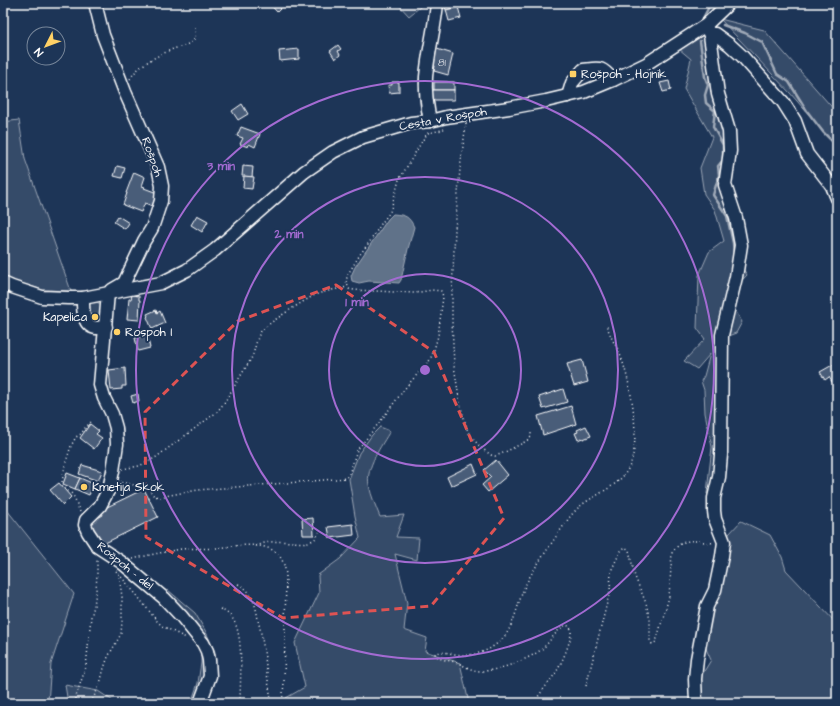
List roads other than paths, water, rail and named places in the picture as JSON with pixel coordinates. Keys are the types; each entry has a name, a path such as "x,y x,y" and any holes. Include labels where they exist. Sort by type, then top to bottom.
{"street":[{"name":"Rošpoh","path":"95,3 103,35 125,92 158,167 162,186 161,201 152,228 144,241 124,283 108,293"},
{"path":"430,121 426,95 426,78 437,3"},
{"name":"Cesta v Rošpoh","path":"3,283 42,297 83,298 161,283 187,270 215,250 304,172 333,152 363,137 411,123 510,108 584,92 646,64 708,30 729,3"},
{"path":"708,30 742,56 783,102 795,121 807,154 832,186 837,198"},
{"path":"696,703 695,679 697,659 707,606 715,590 724,542 715,519 714,511 714,498 720,477 721,455 722,335 736,277 741,245 736,218 725,184 730,151 728,131 718,94 708,30"},
{"path":"568,96 572,83 583,70 599,68 605,71 613,80"},
{"path":"83,298 84,314 87,322 95,328 106,327 108,293"},
{"name":"Rošpoh - del","path":"106,327 100,385 104,398 112,414 116,428 117,444 109,489 100,506 86,520 85,525 98,547 117,566 164,598 203,643 209,660 210,676 200,703"}],"waterway":[{"path":"702,20 711,3"},
{"path":"723,25 745,33 762,42 777,74 789,82 807,111 823,132 835,144 837,161"},
{"path":"700,41 705,77 708,85 705,95 706,103 715,111 713,127 723,145 723,160 718,166 719,175 713,195 727,216 734,255"}],"place":[{"name":"Rošpoh - Hojnik","path":"573,74"},
{"name":"Kapelica","path":"95,317"},
{"name":"Rospoh I","path":"117,332"},
{"name":"Kmetija Skok","path":"84,487"}]}
